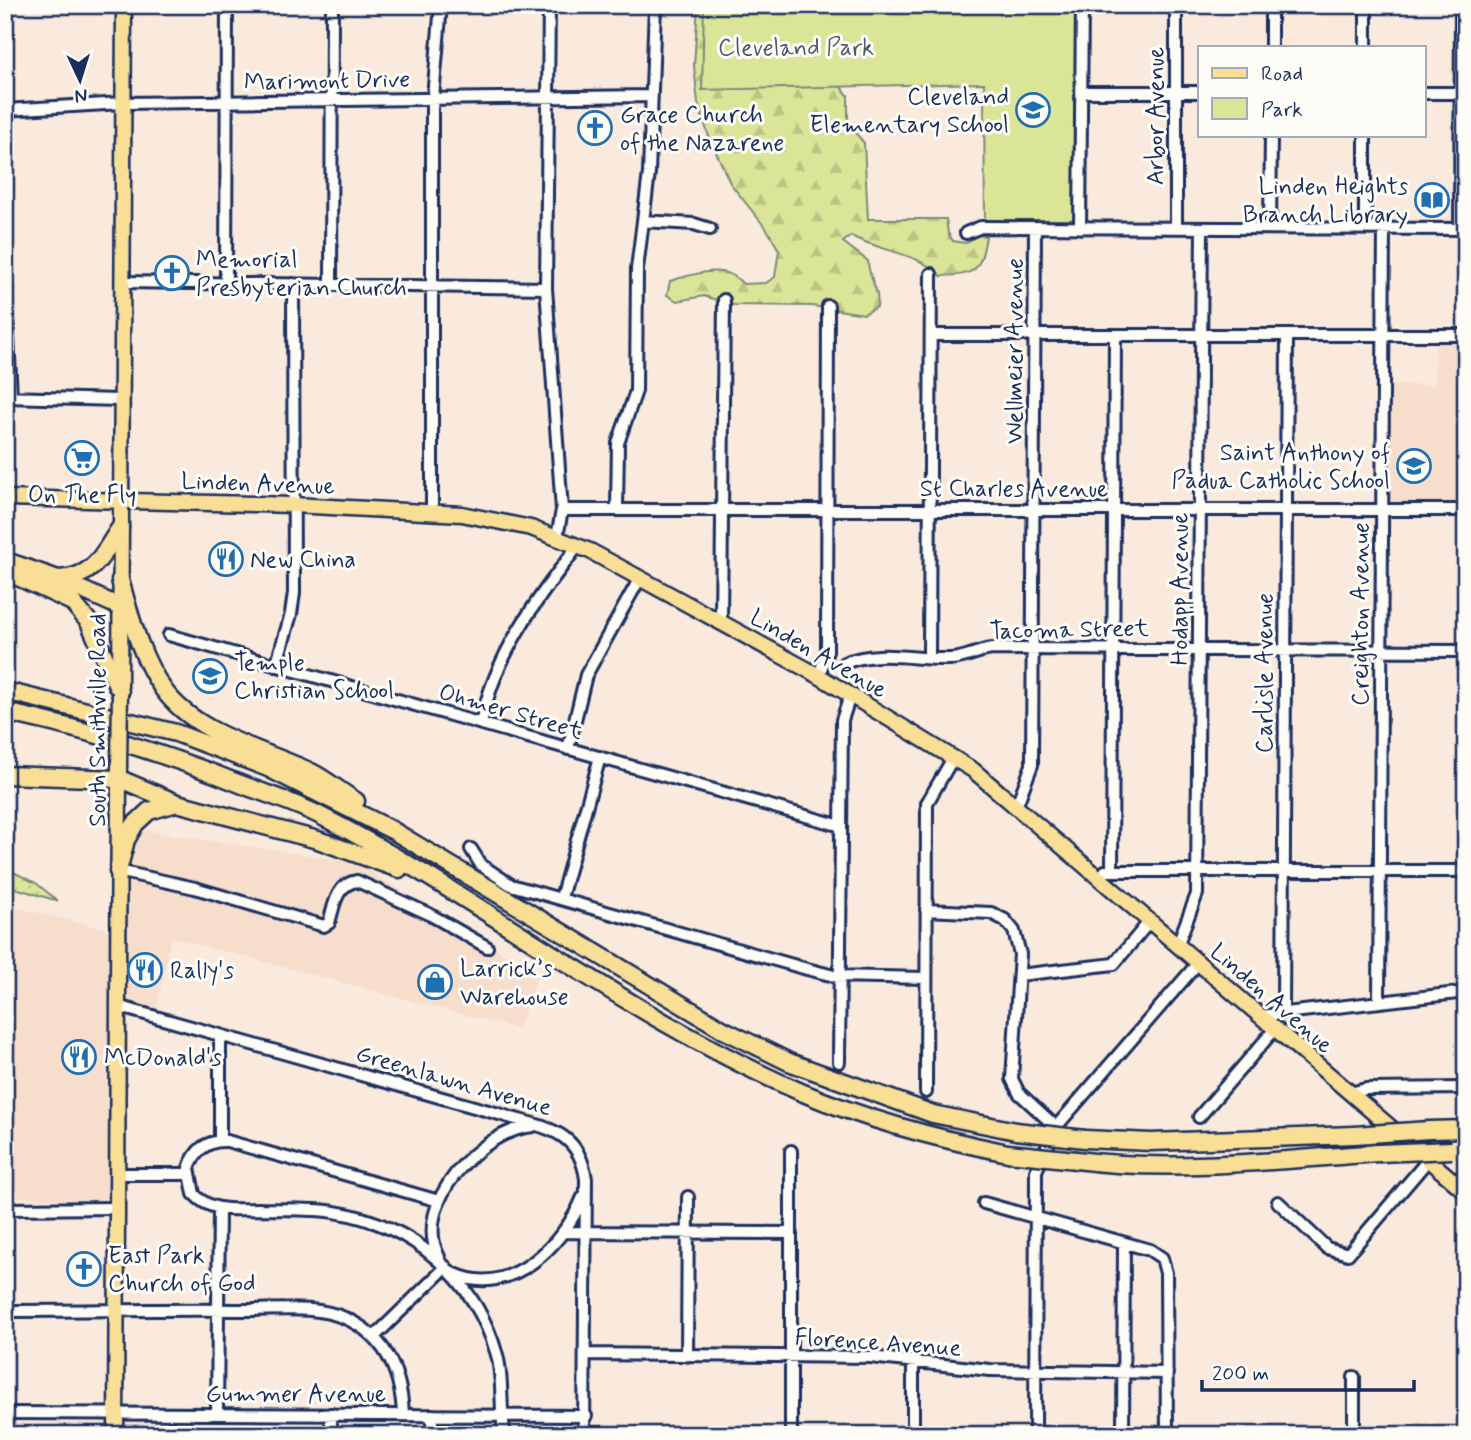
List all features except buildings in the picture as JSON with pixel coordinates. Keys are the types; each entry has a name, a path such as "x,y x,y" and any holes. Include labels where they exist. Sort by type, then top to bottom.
{"highway":[{"path":"58,579 79,578 94,566 120,528"},
{"path":"5,561 58,579 120,607"},
{"path":"5,571 72,602 89,622 120,692"},
{"path":"120,580 145,658 164,690 181,708 212,729 314,774 439,857 724,1030 789,1062 933,1114 1016,1131 1085,1139 1162,1142 1465,1129"},
{"path":"5,691 176,733 268,768 325,795 439,857"},
{"path":"5,712 74,727 155,750 327,819 450,889 680,1030 790,1087 905,1128 1008,1153 1142,1166 1459,1150"},
{"path":"5,775 119,774 177,803 318,840 373,858 450,889"},
{"path":"118,871 126,841 135,824 149,811 177,803"}],"main road":[{"name":"South Smithville Road","path":"116,1435 124,5"},
{"name":"Linden Avenue","path":"5,498 120,503 293,505 432,513 507,521 578,546 819,676 953,758 1016,807 1466,1192"}],"street":[{"path":"226,283 227,5"},
{"path":"331,284 332,5"},
{"path":"432,513 433,99 441,5"},
{"path":"549,5 546,288 562,510 557,537"},
{"path":"617,509 618,443 636,391 637,269 649,173 655,5"},
{"path":"1080,228 1082,5"},
{"name":"Arbor Avenue","path":"1176,5 1176,228"},
{"path":"1271,46 1272,5"},
{"path":"1366,5 1366,46"},
{"path":"966,233 981,227 1463,229 1461,5"},
{"path":"1081,92 1198,92"},
{"path":"1426,93 1463,93"},
{"name":"Marimont Drive","path":"5,110 123,103 650,96"},
{"path":"1270,136 1270,228"},
{"path":"1365,136 1365,229"},
{"path":"643,221 694,224 710,229"},
{"name":"Wellmeier Avenue","path":"1016,807 1032,765 1035,228"},
{"name":"Hodapp Avenue","path":"1177,946 1196,899 1198,870 1202,228"},
{"name":"Creighton Avenue","path":"1379,1001 1384,229"},
{"path":"929,657 931,274"},
{"path":"5,275 8,397 120,400"},
{"path":"122,282 546,288"},
{"path":"276,666 293,606 293,284"},
{"path":"721,623 724,300"},
{"path":"819,676 827,651 828,306"},
{"path":"931,335 1466,335"},
{"path":"1112,871 1115,335"},
{"name":"Carlisle Avenue","path":"1283,1011 1287,335"},
{"name":"St Charles Avenue","path":"562,510 1466,510"},
{"path":"481,724 498,669 538,596 578,546"},
{"path":"568,749 586,675 640,578"},
{"name":"Ohmer Street","path":"169,635 841,826"},
{"name":"Tacoma Street","path":"844,663 874,656 952,659 984,649 1466,651"},
{"path":"839,1062 842,720 850,696"},
{"path":"561,898 600,758"},
{"path":"926,1092 927,803 953,758"},
{"path":"471,849 478,862 502,880 807,969 840,976 926,978"},
{"path":"118,871 195,888 327,925 340,890 357,881 429,914 487,947"},
{"path":"1090,871 1466,871"},
{"path":"926,910 983,912 1005,920 1014,931 1019,946 1019,975 1012,1079 1019,1093 1056,1127"},
{"path":"1019,975 1114,964 1149,922"},
{"path":"1035,1435 1036,1171 1056,1127 1198,963"},
{"path":"1260,1016 1283,1011 1466,992"},
{"name":"Greenlawn Avenue","path":"117,1006 554,1131 572,1142 584,1164 586,1191 584,1435"},
{"path":"1199,1117 1275,1029"},
{"path":"220,1035 220,1140"},
{"path":"1350,1093 1366,1089 1466,1088"},
{"path":"505,1435 500,1370 493,1342 479,1311 446,1266 432,1236 433,1216 439,1200 454,1176 473,1155 518,1129 536,1126"},
{"path":"439,1200 220,1140 209,1143 196,1153 189,1174 191,1188 199,1199 219,1209 315,1210 354,1216 396,1231 446,1266 475,1280 505,1276 533,1262 565,1232 586,1191"},
{"path":"791,1151 791,1435"},
{"path":"1278,1202 1327,1248 1348,1254 1428,1160"},
{"path":"116,1174 189,1174"},
{"path":"687,1356 688,1197"},
{"path":"984,1203 1150,1250 1162,1258 1166,1273 1167,1435"},
{"path":"5,1209 117,1208"},
{"path":"217,1414 219,1209"},
{"path":"565,1232 791,1233"},
{"path":"1123,1435 1124,1244"},
{"path":"374,1337 446,1266"},
{"path":"5,1311 218,1309 326,1312 347,1319 374,1337 394,1364 401,1387 403,1414"},
{"name":"Florence Avenue","path":"586,1354 792,1356 913,1360 971,1369 1167,1373"},
{"path":"913,1360 913,1435"},
{"path":"1354,1377 1354,1435"},
{"name":"Gummer Avenue","path":"5,1413 586,1416"},
{"path":"331,1414 331,1435"},
{"path":"432,1415 432,1435"}],"shaded area":[{"path":"1436,335 1466,335 1466,510 1382,509 1383,385 1435,385"},
{"path":"112,826 354,862 538,974 518,1029 171,937 156,1012 111,998 108,1200 5,1197 5,905 109,930"}],"green space":[{"name":"Cleveland Park","path":"698,5 769,5 848,95 848,124 864,143 868,219 946,219 948,233 953,241 965,243 979,235 986,236 981,257 974,269 962,274 941,276 911,257 851,236 843,242 868,261 877,295 877,307 864,314 812,306 733,305 704,296 677,301 667,295 670,281 709,272 727,273 743,284 766,283 775,277 779,250 768,231 730,183 708,134 698,103 694,66"},
{"name":"Cleveland Park","path":"704,5 1082,5 1080,228 985,227 984,83 702,90"},
{"path":"5,868 36,883 58,901 5,885"}],"place":[{"name":"Cleveland Elementary School","path":"1033,110"},
{"name":"Grace Church of the Nazarene","path":"595,128"},
{"name":"Linden Heights Branch Library","path":"1432,200"},
{"name":"Memorial Presbyterian Church","path":"172,273"},
{"name":"On The Fly","path":"82,458"},
{"name":"Saint Anthony of Padua Catholic School","path":"1414,466"},
{"name":"New China","path":"226,559"},
{"name":"Temple Christian School","path":"210,676"},
{"name":"Rally's","path":"145,970"},
{"name":"Larrick’s Warehouse","path":"435,982"},
{"name":"McDonald's","path":"79,1057"},
{"name":"East Park Church of God","path":"84,1269"}]}
